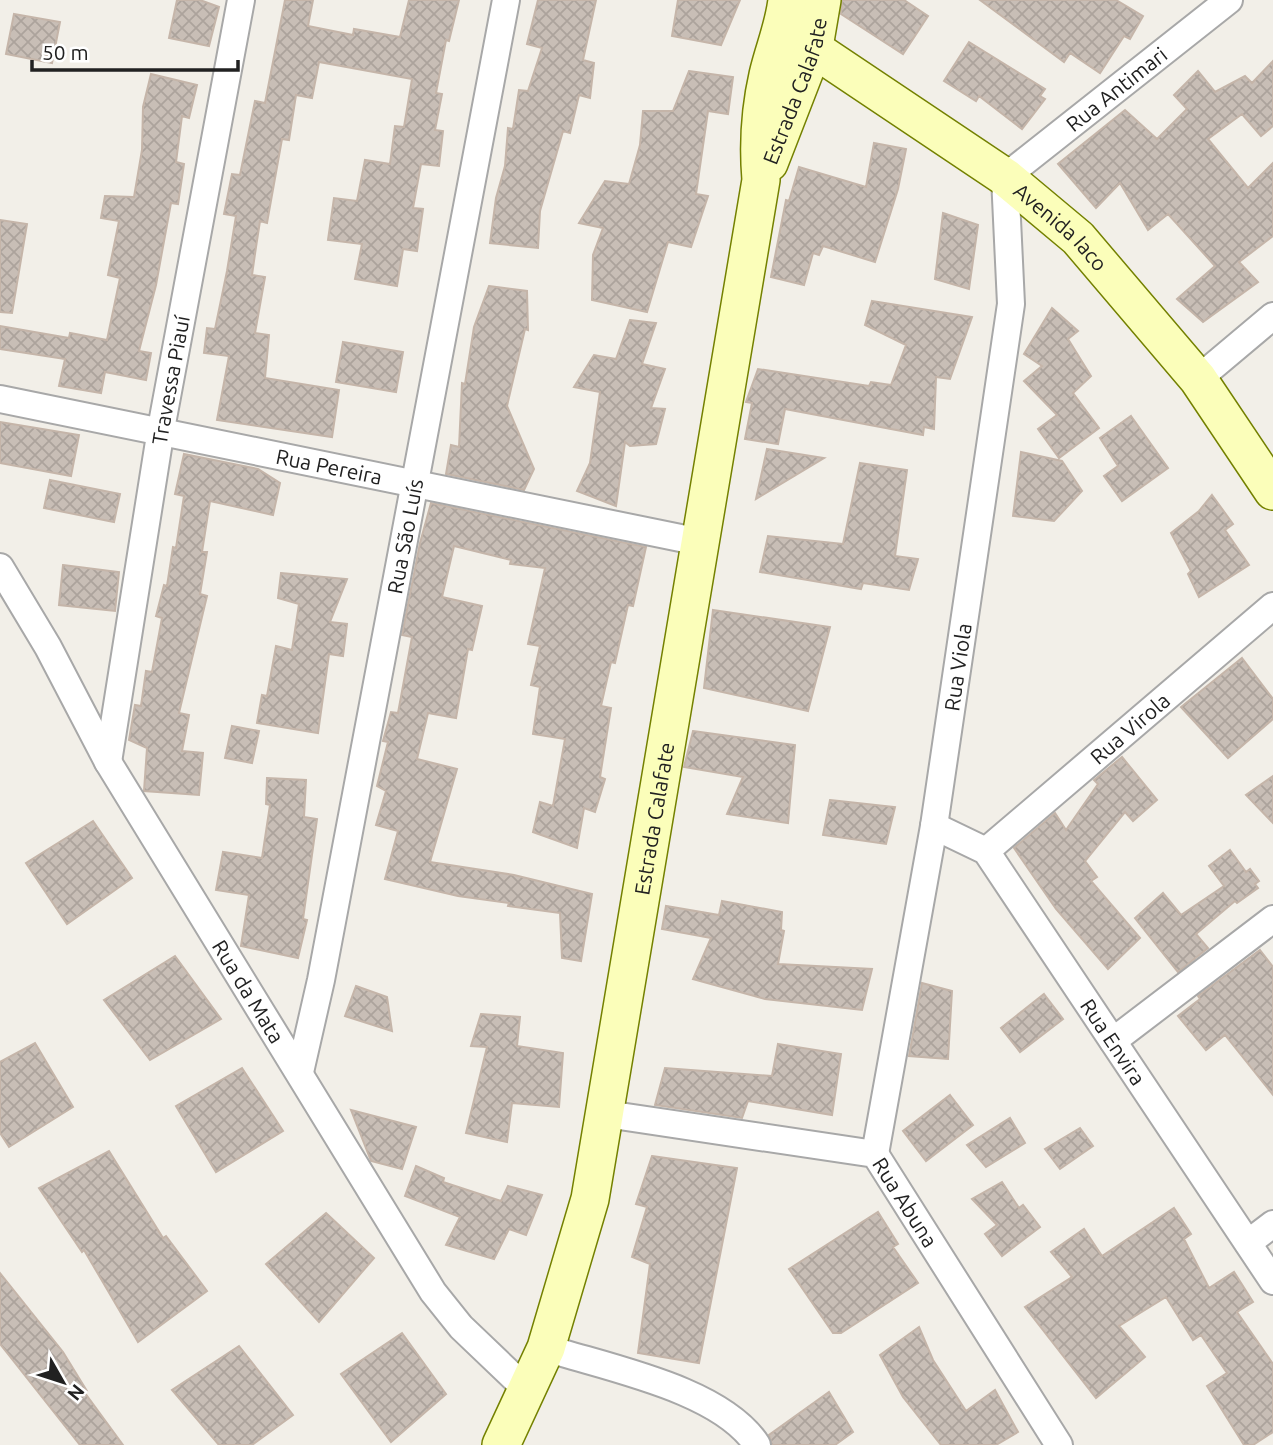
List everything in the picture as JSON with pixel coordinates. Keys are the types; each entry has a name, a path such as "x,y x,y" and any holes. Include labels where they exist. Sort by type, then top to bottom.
{"street":[{"name":"Travessa Piauí","path":"108,762 161,429 241,0"},
{"name":"Rua São Luís","path":"300,1072 321,980 506,0"},
{"name":"Estrada Calafate","path":"501,1445 547,1349 590,1199 761,180 778,145 795,26 822,0"},
{"name":"Rua Antimari","path":"1005,177 1229,0"},
{"name":"Avenida Iaco","path":"795,26 1005,177 1086,247 1198,379 1273,491"},
{"name":"Rua Viola","path":"875,1154 934,826 1010,304 1005,177"},
{"path":"1198,379 1273,316"},
{"name":"Rua Pereira","path":"0,399 161,429 700,542"},
{"name":"Rua da Mata","path":"0,567 48,647 108,762 433,1292 461,1327 528,1391"},
{"name":"Rua Virola","path":"986,851 1273,606"},
{"path":"934,826 986,851"},
{"name":"Rua Envira","path":"986,851 1273,1281"},
{"path":"1113,1041 1273,919"},
{"name":"Rua Abuna","path":"606,1114 875,1154 1059,1445"},
{"path":"1248,1243 1273,1224"},
{"path":"547,1349 699,1397 731,1417 757,1445"}],"building":[{"path":"177,0 200,0 219,7 209,46 169,38"},
{"path":"285,0 313,0 308,26 353,35 354,29 400,37 409,0 459,0 449,41 446,40 436,93 442,94 435,130 443,131 439,166 421,164 413,208 423,209 417,251 403,249 397,286 355,279 362,244 328,240 334,198 357,201 365,160 390,164 395,126 404,127 412,79 319,62 312,98 296,95 289,140 282,139 267,223 260,221 252,275 265,277 255,333 269,335 265,378 339,390 332,437 217,420 229,356 204,353 207,328 215,329 236,216 224,214 232,174 240,175 255,101 265,103"},
{"path":"538,0 596,0 583,60 594,63 590,98 579,95 570,133 563,131 540,211 538,248 490,243 496,198 505,166 508,128 513,129 519,90 528,91 542,48 527,44"},
{"path":"678,0 740,0 721,45 672,36"},
{"path":"842,0 904,0 928,16 903,54 841,14"},
{"path":"980,0 1116,0 1143,16 1130,39 1124,36 1100,73 1070,53 1064,62"},
{"path":"14,14 60,22 52,63 6,54"},
{"path":"969,42 1045,89 1040,96 1045,99 1022,129 979,96 976,101 944,81"},
{"path":"1273,61 1273,126 1261,136 1242,114 1208,139 1248,188 1273,163 1273,236 1239,262 1258,282 1203,322 1177,299 1215,266 1168,214 1148,230 1120,183 1096,208 1058,164 1125,110 1157,139 1187,109 1174,95 1198,71 1215,92 1245,76 1252,83"},
{"path":"689,71 733,77 728,114 708,111 696,194 708,196 691,247 668,242 647,312 592,300 593,255 603,228 579,223 605,181 629,184 640,145 643,111 673,111"},
{"path":"151,74 197,85 189,118 182,116 176,162 184,164 178,204 171,203 156,285 139,351 151,353 146,380 105,372 101,393 59,386 65,359 0,349 0,326 69,338 70,333 107,340 120,278 108,275 119,221 101,218 105,196 134,197 142,150 143,107"},
{"path":"874,143 906,149 898,189 875,262 823,246 819,255 813,253 804,285 771,277 786,200 789,201 799,167 866,187"},
{"path":"943,213 978,225 969,289 935,279"},
{"path":"0,220 27,224 12,313 0,312"},
{"path":"489,286 527,291 528,330 525,329 507,406 534,469 524,490 446,474 451,445 459,447 462,383 465,384 474,327"},
{"path":"872,301 972,317 950,379 936,377 934,429 924,427 923,435 785,409 778,444 745,439 752,403 746,402 758,369 869,386 871,382 891,385 906,345 865,325"},
{"path":"1052,308 1078,331 1068,339 1091,376 1073,393 1099,428 1059,458 1038,429 1057,415 1024,381 1042,366 1024,354"},
{"path":"630,320 656,323 642,364 665,369 651,408 665,409 656,444 630,446 625,442 616,506 577,491 590,463 600,392 574,387 594,355 616,359"},
{"path":"343,342 403,352 396,392 336,382"},
{"path":"1131,416 1168,468 1122,501 1104,476 1118,466 1100,438"},
{"path":"0,422 79,435 71,476 0,463"},
{"path":"767,449 824,458 756,499"},
{"path":"1021,452 1062,461 1082,491 1054,521 1013,516"},
{"path":"184,454 258,469 280,483 273,515 210,501 202,552 207,552 200,594 207,596 179,713 189,715 182,751 203,753 199,795 144,791 147,748 129,740 135,705 141,706 146,671 152,672 162,618 156,616 164,585 167,586 173,547 176,548 184,496 175,494"},
{"path":"860,463 907,470 895,556 918,559 909,590 863,583 861,589 760,572 768,536 843,544"},
{"path":"50,480 120,494 114,522 44,508"},
{"path":"1212,495 1233,524 1225,530 1249,565 1199,597 1188,574 1191,571 1171,533 1199,511"},
{"path":"431,503 646,547 633,606 628,605 615,663 611,662 601,706 611,708 600,777 605,779 595,812 584,808 577,848 533,832 540,802 553,806 565,739 533,734 540,687 531,685 540,646 528,644 545,568 510,564 511,560 454,546 442,597 482,606 472,650 468,649 456,718 428,713 417,759 457,769 430,862 514,875 592,894 581,961 562,958 560,913 508,906 509,903 458,896 385,879 398,831 376,825 386,791 377,786 388,742 383,741 391,712 398,713 412,637 402,635 420,543"},
{"path":"63,565 119,572 115,611 59,605"},
{"path":"281,573 347,579 330,622 347,624 343,656 329,654 318,733 257,723 262,695 267,696 276,646 292,650 299,604 278,598"},
{"path":"713,610 830,627 808,711 704,688"},
{"path":"1242,658 1273,699 1273,719 1228,758 1181,707"},
{"path":"232,726 259,731 252,763 225,758"},
{"path":"693,731 795,745 788,823 727,814 743,777 684,767"},
{"path":"1122,757 1157,800 1133,821 1125,812 1085,861 1097,877 1091,881 1140,938 1108,969 1056,909 1014,848 1055,813 1066,830 1098,784 1094,780"},
{"path":"1273,776 1273,823 1246,795"},
{"path":"267,778 306,780 304,817 317,819 303,919 307,920 298,958 241,946 249,895 216,890 223,852 262,858 270,805 266,804"},
{"path":"830,800 895,807 886,844 823,835"},
{"path":"93,821 132,878 67,924 26,863"},
{"path":"1230,850 1246,872 1250,869 1259,881 1255,884 1258,888 1237,903 1235,901 1196,934 1208,948 1178,972 1135,918 1163,893 1181,915 1224,886 1209,866"},
{"path":"722,901 782,912 781,930 784,931 778,964 872,969 862,1010 765,999 693,979 711,938 662,929 666,906 719,915"},
{"path":"1260,950 1273,967 1273,1095 1225,1035 1206,1050 1178,1016 1200,999 1198,996"},
{"path":"175,956 221,1019 150,1060 104,1000"},
{"path":"922,983 952,991 948,1059 909,1056"},
{"path":"356,986 387,997 392,1031 345,1016"},
{"path":"1044,994 1063,1019 1020,1052 1001,1028"},
{"path":"481,1014 520,1017 517,1046 563,1053 559,1107 512,1103 507,1142 466,1133 487,1047 471,1046"},
{"path":"35,1043 73,1107 9,1147 0,1133 0,1062"},
{"path":"778,1044 841,1054 832,1115 748,1101 742,1118 655,1105 665,1068 772,1076"},
{"path":"242,1068 283,1131 216,1172 176,1106"},
{"path":"950,1095 973,1125 926,1161 903,1131"},
{"path":"351,1110 416,1127 402,1169 371,1161"},
{"path":"1010,1118 1025,1143 986,1167 967,1145"},
{"path":"1080,1128 1093,1146 1060,1169 1045,1149"},
{"path":"109,1151 163,1238 166,1236 207,1291 138,1342 84,1250 82,1252 39,1188"},
{"path":"652,1156 737,1168 699,1363 638,1353 650,1264 632,1257 647,1207 636,1204"},
{"path":"416,1166 444,1178 443,1182 501,1201 508,1186 542,1195 526,1235 509,1229 494,1259 446,1245 460,1217 405,1196"},
{"path":"1002,1182 1019,1208 1023,1205 1040,1227 1002,1256 985,1234 997,1225 972,1199"},
{"path":"1174,1208 1191,1234 1184,1239 1209,1288 1234,1272 1253,1302 1237,1312 1273,1364 1273,1432 1253,1445 1244,1445 1207,1386 1227,1373 1201,1335 1193,1340 1166,1297 1119,1326 1145,1357 1096,1398 1025,1307 1072,1277 1051,1252 1084,1229 1102,1256"},
{"path":"878,1212 898,1244 893,1247 918,1283 841,1333 833,1333 789,1269"},
{"path":"326,1213 374,1258 319,1322 266,1264"},
{"path":"0,1273 63,1352 87,1391 85,1393 123,1445 80,1445 0,1344"},
{"path":"919,1327 933,1360 966,1411 995,1390 1018,1432 996,1445 941,1445 903,1397 880,1355"},
{"path":"402,1333 446,1394 391,1442 341,1374"},
{"path":"239,1346 293,1415 252,1445 219,1445 172,1390"},
{"path":"829,1392 853,1432 835,1445 772,1445 769,1435"}]}
